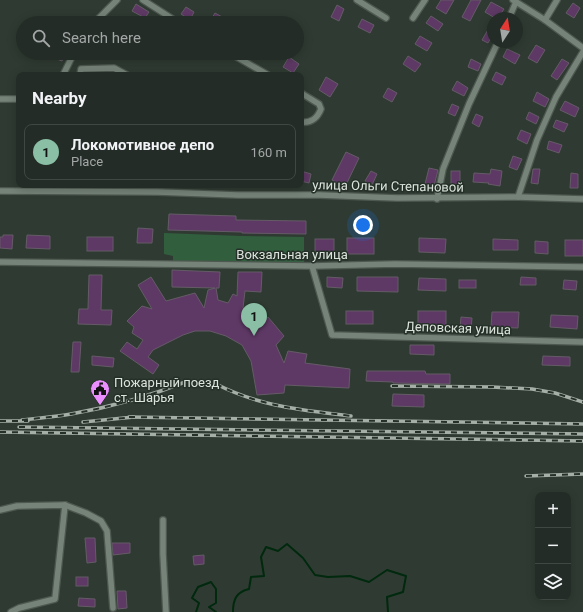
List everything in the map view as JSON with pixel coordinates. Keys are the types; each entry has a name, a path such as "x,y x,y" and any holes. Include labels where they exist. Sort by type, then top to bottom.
{"street":[{"path":"101,16 117,0"},
{"path":"143,0 169,16"},
{"path":"357,0 386,18"},
{"path":"413,18 425,0"},
{"path":"544,20 557,0"},
{"path":"511,12 514,1 583,48"},
{"path":"437,199 443,169 466,111 495,48"},
{"path":"518,197 537,140 556,97 583,52"},
{"path":"64,72 70,60"},
{"path":"242,60 263,72"},
{"path":"80,72 81,69 114,68 121,72"},
{"path":"304,95 319,104 321,109 313,120 304,122"},
{"path":"0,99 16,99"},
{"name":"улица Ольги Степановой","path":"0,191 158,192 437,199 518,197 583,199"},
{"name":"Вокзальная улица","path":"0,262 312,266 395,264 583,267"},
{"name":"Деповская улица","path":"312,266 332,335 583,342"},
{"path":"0,510 17,506 65,505 86,513 101,522 107,532 114,608"},
{"path":"11,612 19,608 55,599 65,505"},
{"path":"163,520 162,554 166,612"}],"green space":[{"path":"164,233 304,237 304,263 173,261 173,256 164,254"}],"building":[{"path":"441,0 454,0 446,14 436,8"},
{"path":"471,0 481,0 470,21 462,17"},
{"path":"491,2 504,9 502,12 485,12"},
{"path":"573,3 580,8 574,18 566,13"},
{"path":"136,4 149,12 146,16 141,16 132,11"},
{"path":"337,5 344,9 339,21 331,17"},
{"path":"186,7 194,12 192,16 184,16 181,14"},
{"path":"215,13 220,16 213,16"},
{"path":"431,16 443,24 438,31 426,23"},
{"path":"362,19 374,25 370,33 358,27"},
{"path":"487,31 487,42 482,40"},
{"path":"420,36 432,43 427,51 415,44"},
{"path":"536,45 545,50 537,63 528,58"},
{"path":"507,49 520,55 515,64 503,57"},
{"path":"408,56 421,64 415,72 403,64"},
{"path":"471,59 481,64 478,71 468,67"},
{"path":"562,59 569,63 557,80 551,76"},
{"path":"287,60 293,60 299,64 294,72 283,67"},
{"path":"496,72 506,77 502,85 492,80"},
{"path":"326,77 338,84 330,97 319,90"},
{"path":"457,81 468,88 464,96 452,90"},
{"path":"388,88 397,93 392,102 383,97"},
{"path":"537,92 549,99 545,107 533,101"},
{"path":"565,101 579,108 575,117 560,110"},
{"path":"452,104 459,107 455,116 448,113"},
{"path":"529,112 539,117 536,124 526,119"},
{"path":"476,114 483,117 479,127 472,123"},
{"path":"556,120 568,124 564,132 553,127"},
{"path":"521,130 531,134 527,144 517,139"},
{"path":"549,141 562,145 559,153 547,149"},
{"path":"346,152 359,158 345,187 332,180"},
{"path":"513,156 522,159 517,170 509,167"},
{"path":"429,168 438,170 434,186 425,184"},
{"path":"491,169 502,171 500,186 488,184 489,183 473,182 474,173 490,174"},
{"path":"533,169 540,169 538,184 531,183"},
{"path":"371,171 377,174 372,185 365,181"},
{"path":"451,171 460,171 460,186 451,186"},
{"path":"304,172 311,174 309,183 304,182"},
{"path":"571,173 578,174 578,188 570,188"},
{"path":"169,214 236,216 236,220 306,221 306,234 168,230"},
{"path":"138,228 153,229 152,243 137,243"},
{"path":"3,235 13,235 12,249 0,248 0,237 3,237"},
{"path":"27,235 50,236 50,249 26,248"},
{"path":"87,237 113,237 113,251 87,251"},
{"path":"347,238 374,238 374,254 347,254"},
{"path":"419,238 446,239 445,253 419,252"},
{"path":"315,239 334,239 334,252 315,252"},
{"path":"493,239 518,240 518,250 493,250"},
{"path":"565,240 583,240 583,256 565,256"},
{"path":"535,241 548,242 548,254 535,253"},
{"path":"172,270 220,272 219,288 216,288 218,300 228,303 233,294 237,296 238,272 262,272 261,292 245,291 243,308 262,322 268,317 284,336 276,345 284,363 288,351 307,354 305,363 350,369 349,388 285,385 284,393 257,395 251,361 242,345 226,336 210,331 195,331 183,335 153,350 148,357 159,365 153,374 120,351 127,342 137,349 143,340 132,333 134,327 127,321 142,306 152,309 138,285 151,277 166,301 195,293 204,308 208,290 215,288 172,287"},
{"path":"89,275 102,275 101,310 112,310 111,325 78,324 79,309 88,309"},
{"path":"327,277 343,278 342,288 327,287"},
{"path":"357,277 398,277 398,292 357,291"},
{"path":"521,277 536,278 536,285 520,285"},
{"path":"419,278 446,279 446,291 418,290"},
{"path":"459,280 476,280 476,288 459,288"},
{"path":"564,280 577,281 576,290 563,289"},
{"path":"346,311 373,311 373,324 346,324"},
{"path":"418,311 446,311 446,328 418,328"},
{"path":"492,312 519,312 518,328 491,327"},
{"path":"551,315 578,316 577,329 550,327"},
{"path":"461,317 472,318 471,330 460,329"},
{"path":"73,342 81,342 79,372 71,372"},
{"path":"410,345 434,345 434,355 410,354"},
{"path":"92,356 114,358 113,367 92,365"},
{"path":"543,356 570,357 570,366 542,365"},
{"path":"367,371 425,371 426,374 450,374 450,384 366,381"},
{"path":"393,394 424,395 424,407 392,406"},
{"path":"85,538 95,538 96,562 87,563"},
{"path":"112,543 130,543 130,553 113,555"},
{"path":"204,555 204,564 194,565 193,556"},
{"path":"76,577 88,577 88,586 76,586"},
{"path":"117,591 126,591 127,608 118,609"},
{"path":"79,598 95,599 95,607 78,606"}],"waterway":[{"path":"233,612 236,597 241,592 249,589 251,577 264,576 261,557 266,547 278,551 287,544 303,558 315,575 328,577 350,576 369,582 387,570 406,576 403,592 387,597 388,612"},
{"path":"196,612 199,603 192,598 198,587 211,582 216,589 216,603 209,607 216,612"}],"railway":[{"path":"22,420 65,415 101,408 159,392 188,381"},
{"path":"216,384 233,392 266,403 351,416"},
{"path":"392,386 532,389 555,393 583,402"},
{"path":"129,417 583,424"},
{"path":"83,422 134,417"},
{"path":"0,421 28,421"},
{"path":"19,427 583,434"},
{"path":"0,432 583,441"},
{"path":"526,476 583,474"}],"place":[{"name":"Локомотивное депо","path":"254,336"},
{"name":"Пожарный поезд ст. Шарья","path":"100,406"}]}
